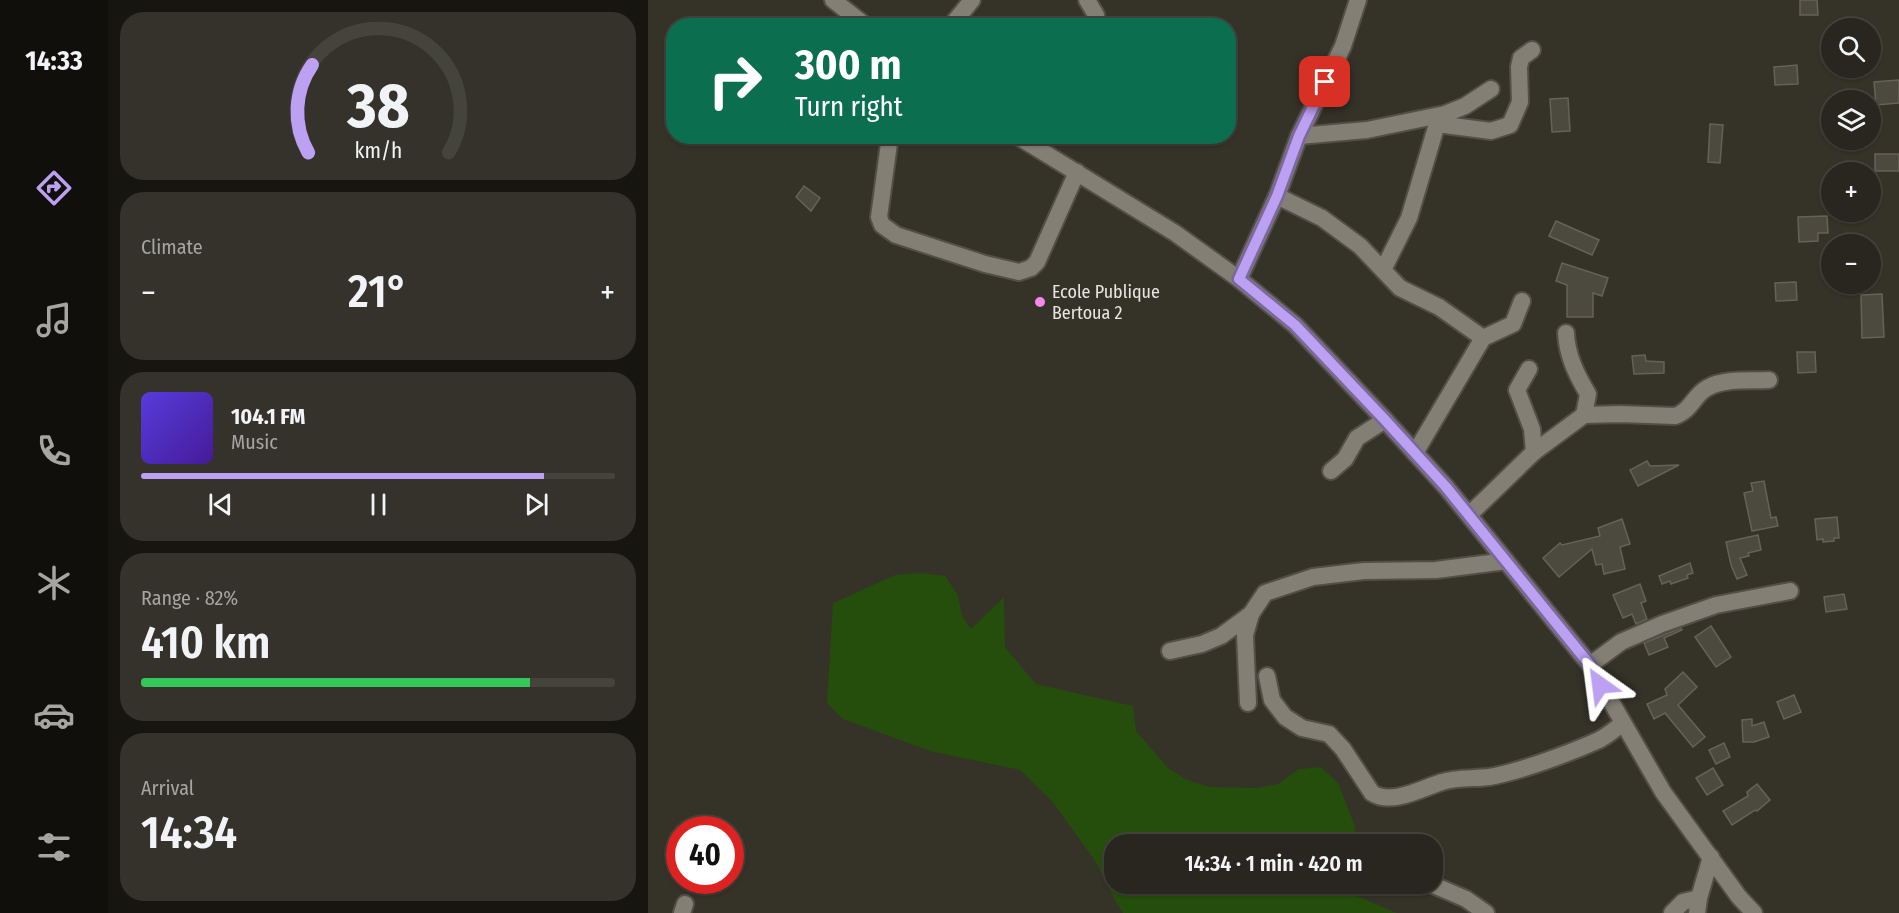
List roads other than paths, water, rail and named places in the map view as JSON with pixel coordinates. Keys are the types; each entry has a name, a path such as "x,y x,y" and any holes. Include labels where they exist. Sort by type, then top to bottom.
{"street":[{"path":"833,0 856,18"},
{"path":"957,18 972,0"},
{"path":"1087,0 1096,15"},
{"path":"1239,279 1277,196 1299,136 1342,46 1358,0"},
{"path":"1383,270 1409,218 1437,124 1491,131 1510,126 1520,102 1521,58 1532,50"},
{"path":"1299,136 1366,130 1445,114 1465,106 1491,89"},
{"path":"889,144 879,217 882,225 896,234 985,264 1019,272 1031,268 1037,262 1077,172"},
{"path":"1030,144 1175,233 1239,279 1295,325 1385,420 1469,515 1590,665 1663,792 1739,897 1754,913"},
{"path":"1277,196 1322,218 1360,246 1400,288 1439,307 1483,338"},
{"path":"1415,453 1483,338 1513,324 1522,301"},
{"path":"1566,333 1567,349 1578,378 1588,393 1584,416"},
{"path":"1529,369 1517,390 1532,429 1534,452"},
{"path":"1469,515 1534,452 1584,416 1620,414 1675,416 1683,414 1706,388 1723,382 1769,380"},
{"path":"1331,471 1345,459 1357,438 1385,420"},
{"path":"1248,703 1245,634 1251,614 1265,593 1313,577 1364,571 1436,570 1506,561"},
{"path":"1590,665 1622,642 1662,624 1716,605 1790,591"},
{"path":"1170,651 1202,644 1221,636 1251,614"},
{"path":"1267,676 1272,699 1284,717 1302,728 1329,734 1343,749 1372,793 1379,798 1414,792 1443,781 1490,777 1510,771 1600,739 1622,724"},
{"path":"1672,913 1683,902 1698,905 1711,857"},
{"path":"1443,889 1477,905 1486,913"}],"place":[{"name":"Ecole Publique Bertoua 2","path":"1040,302"}]}
